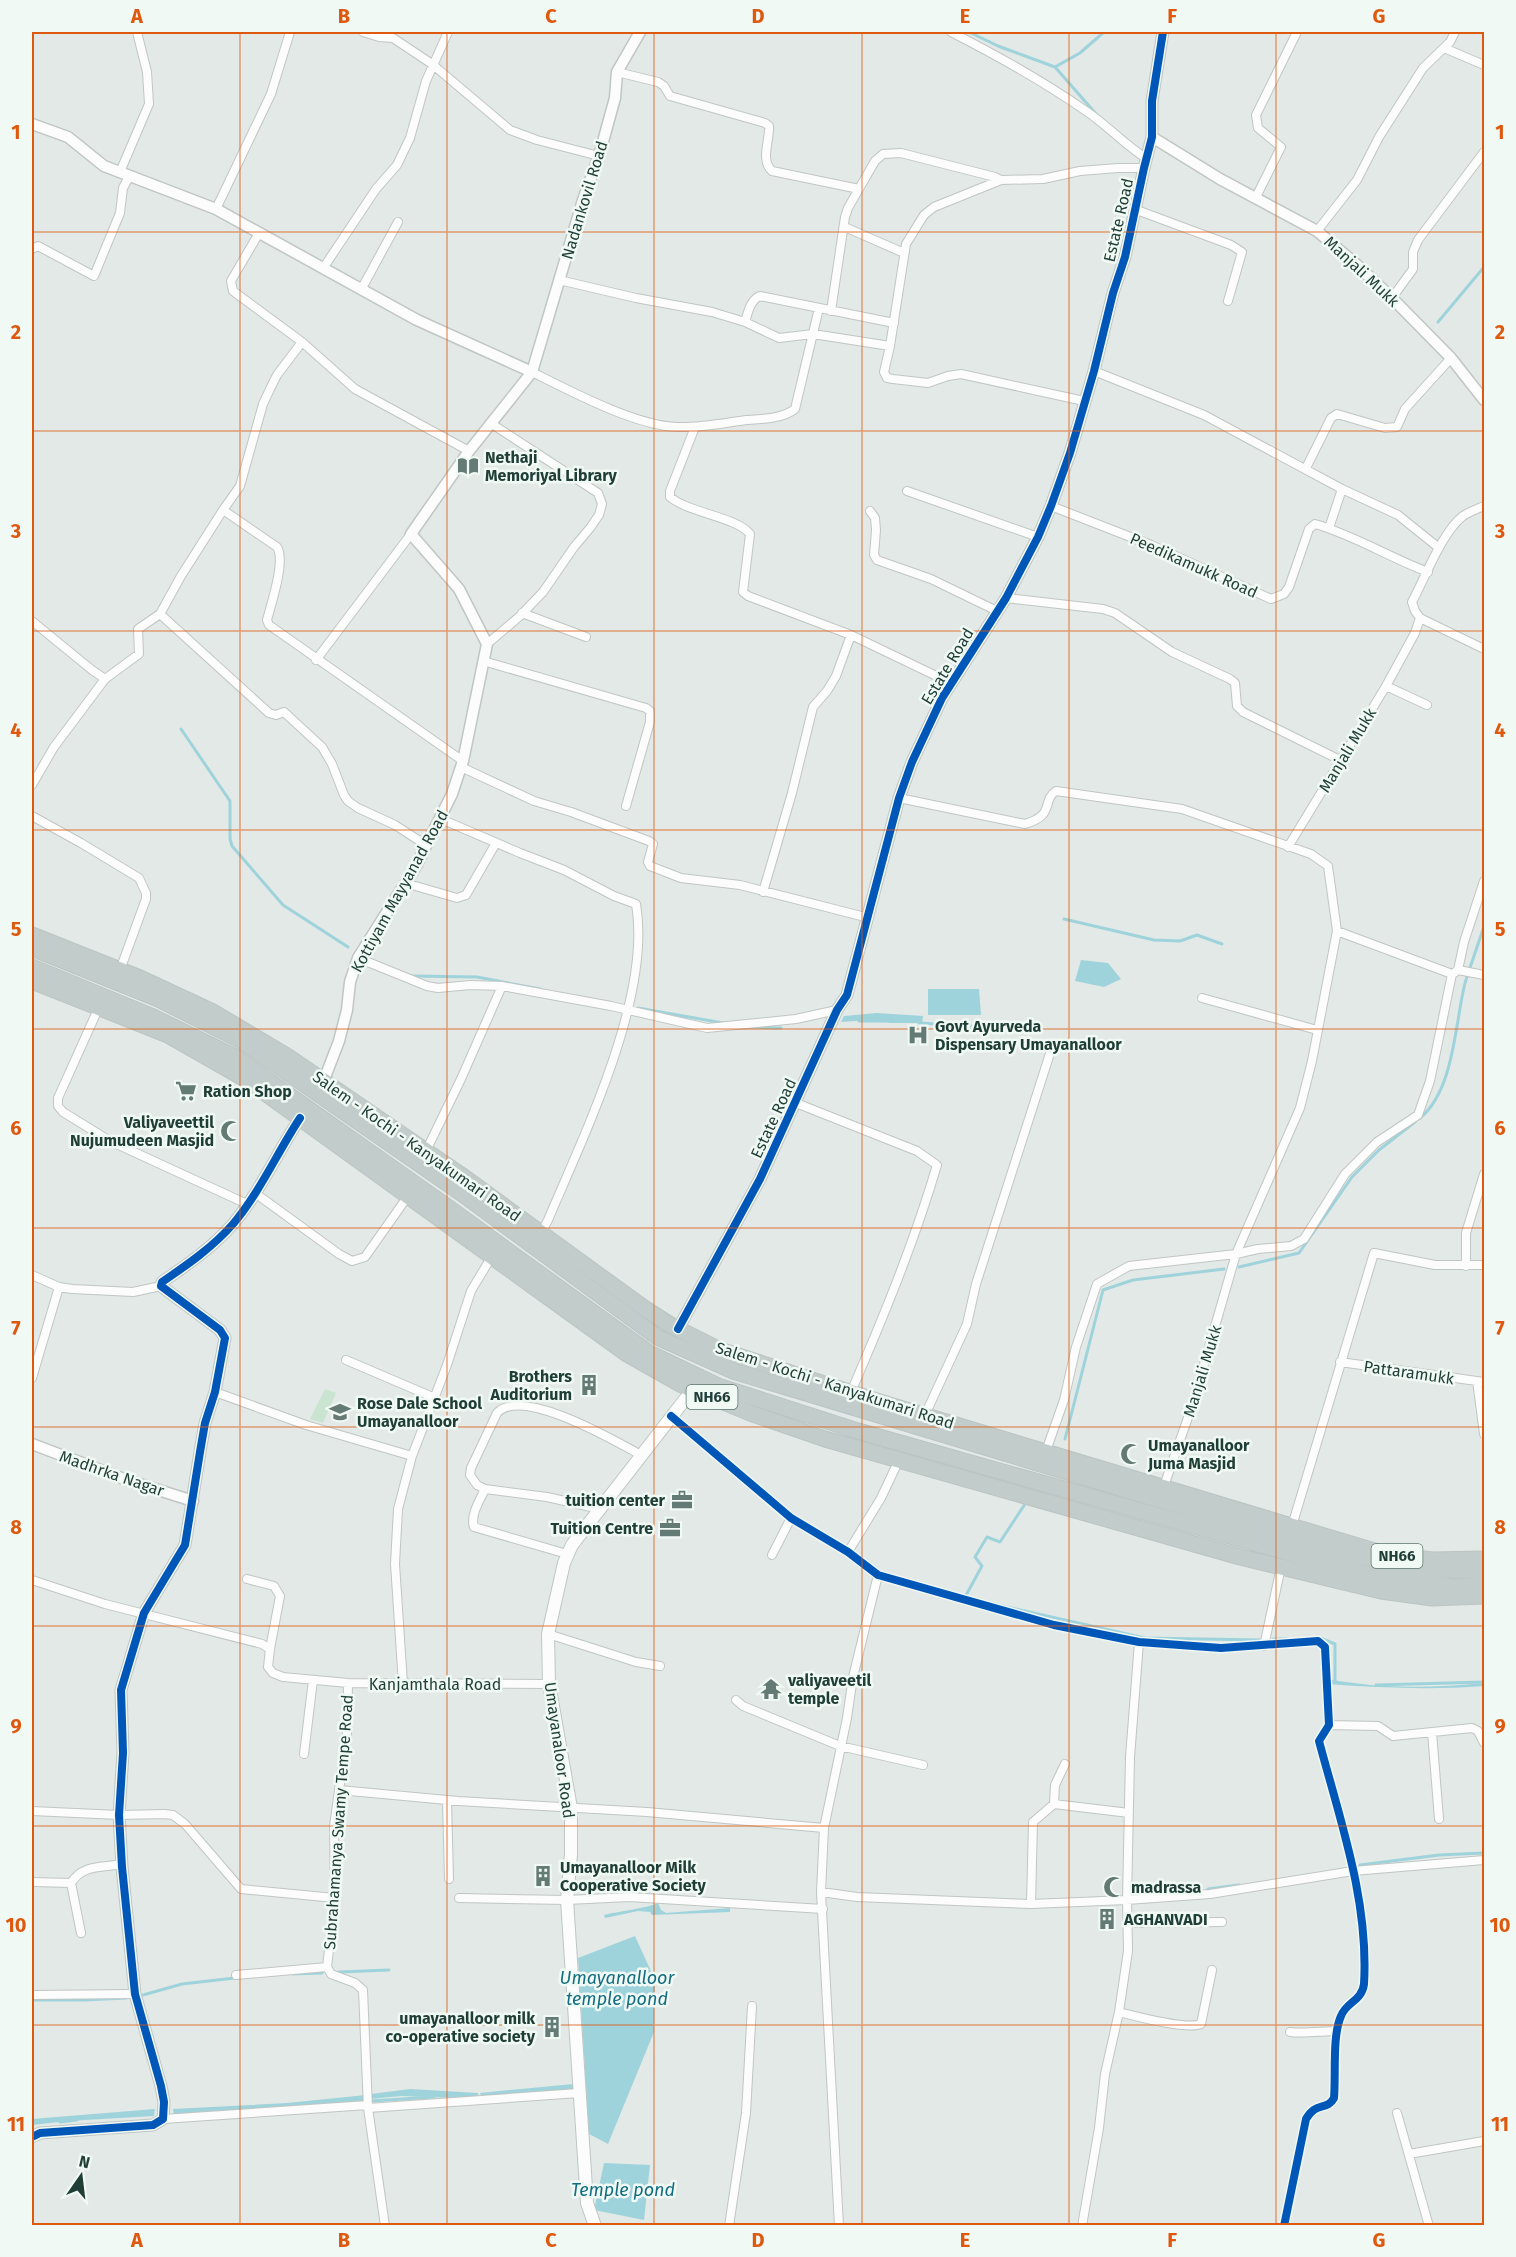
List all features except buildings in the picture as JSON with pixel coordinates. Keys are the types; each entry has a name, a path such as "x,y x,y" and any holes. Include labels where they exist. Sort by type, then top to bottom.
{"highway":[{"name":"Salem - Kochi - Kanyakumari Road","path":"32,935 120,970 213,1012 287,1056 426,1150 644,1308 678,1329 720,1350 925,1415 1384,1554 1432,1560 1485,1559"},
{"path":"32,948 156,998 242,1041 461,1193 657,1337 734,1371 1369,1561 1449,1572 1485,1570"},
{"path":"32,967 151,1016 235,1058 446,1206 649,1353 718,1386 858,1431 1364,1574 1454,1587 1485,1585"},
{"name":"NH66","path":"32,981 168,1035 247,1080 627,1354 693,1389 750,1413 815,1435 1281,1567 1381,1591 1432,1598 1485,1596"}],"main road":[{"name":"Umayanaloor Road","path":"595,2226 587,2203 567,1900 571,1854 571,1808 549,1684 548,1634 567,1554 693,1389"}],"street":[{"path":"32,249 38,246 94,276 120,213 124,175 149,104 147,72 137,32"},
{"path":"216,209 266,106 290,32"},
{"path":"363,32 393,38 432,64 510,130 537,140 599,156"},
{"path":"324,267 376,189 397,165 410,138 432,64 448,32"},
{"name":"Nadankovil Road","path":"532,372 583,200 599,156 615,98 618,72 625,55 640,32"},
{"path":"951,32 1039,79 1089,112 1145,164"},
{"name":"Estate Road","path":"678,1329 760,1179 837,1010 847,995 899,798 927,728 951,682 1006,597 1052,506 1094,371 1113,292 1125,257 1152,137 1152,101 1163,32"},
{"path":"1256,197 1281,147 1258,128 1256,115 1297,32"},
{"path":"1317,231 1357,180 1379,137 1423,68 1444,48 1455,32"},
{"path":"1444,48 1485,65"},
{"path":"618,72 658,82 664,86 670,96 723,113 759,121 769,126 766,162 767,167 772,171 859,189"},
{"path":"32,124 68,137 104,166 216,209 417,320 609,408 654,425 678,428 695,427 790,413 795,409 819,308"},
{"name":"Manjali Mukk","path":"1152,137 1220,179 1317,231 1358,265 1392,298 1451,358 1485,400"},
{"path":"1392,298 1413,269 1413,252 1418,240 1485,152"},
{"path":"831,311 845,217 875,161 883,154 901,153 1001,180 1043,179 1080,171 1145,164"},
{"path":"1001,180 934,207 915,227 904,253 884,372 887,378 928,383 961,374 1084,401"},
{"path":"1134,209 1231,244 1242,252 1228,301"},
{"path":"362,288 398,222"},
{"path":"847,228 904,253"},
{"path":"259,233 231,281 233,291 302,342 355,389 469,451"},
{"path":"559,280 636,298 712,312 745,322 779,338 813,334 890,346"},
{"path":"745,322 750,305 756,297 760,296 894,323"},
{"path":"32,784 54,747 105,679 140,654 138,629 159,614 240,486 263,404 277,375 302,342"},
{"path":"1306,468 1331,418 1337,414 1385,428 1397,426 1405,409 1451,358"},
{"path":"1094,371 1176,403 1306,468 1342,489 1398,515 1439,548"},
{"path":"316,660 411,534 469,451 532,372"},
{"path":"411,534 459,589 487,644 522,614 543,592 599,515 602,504 598,493 492,424"},
{"path":"695,427 670,491 670,497 741,527 750,534 743,592 748,596 851,635 951,682"},
{"path":"1342,489 1329,528 1428,572"},
{"path":"908,490 1038,537"},
{"name":"Peedikamukk Road","path":"1052,506 1151,545 1271,599 1284,594 1289,587 1309,530 1315,524 1329,528"},
{"name":"Manjali Mukk","path":"1164,1486 1191,1409 1236,1254 1299,1108 1337,931 1328,866 1311,854 1288,848 1342,761 1415,633 1420,618 1412,602 1439,548 1456,523 1464,516 1485,506"},
{"path":"223,510 280,551 280,563 267,620 273,630 462,764 534,801 649,841 653,844 648,862 656,869 681,878 740,885 869,918"},
{"path":"870,511 875,519 874,555 876,560 931,579 997,611"},
{"path":"1006,597 1103,609 1115,613 1172,652 1230,679 1235,683 1237,706 1244,712 1342,761"},
{"path":"159,614 269,713 276,715 284,712 322,747 333,764 348,801 426,844"},
{"path":"522,614 586,637"},
{"path":"1420,618 1485,649"},
{"path":"32,621 105,679"},
{"path":"763,892 792,793 813,707 836,676 851,635"},
{"name":"Kottiyam Mayyanad Road","path":"324,1080 339,1041 347,1010 350,982 358,957 416,866 441,819 462,764 487,644"},
{"path":"483,661 650,711 650,722 626,806"},
{"path":"1386,686 1427,705"},
{"path":"899,798 1025,824 1039,819 1046,812 1050,796 1056,791 1182,809 1288,848"},
{"path":"32,816 139,878 146,893 146,899 120,970"},
{"path":"441,819 564,870 614,896 636,904 639,943 627,1011 603,1087 541,1233"},
{"path":"405,883 458,898 466,895 496,843"},
{"path":"1046,1451 1064,1400 1076,1347 1097,1284 1130,1266 1291,1246 1304,1239 1345,1174 1377,1142 1418,1115 1430,1081 1464,942 1485,881"},
{"path":"1337,931 1458,971 1480,974"},
{"path":"358,957 427,986 438,988 470,984 502,986 707,1028 787,1020 837,1010"},
{"path":"426,1150 461,1079 502,986"},
{"path":"1202,998 1268,1014 1317,1030"},
{"path":"99,1008 58,1098 58,1106 63,1112 110,1141 247,1204"},
{"path":"925,1415 967,1324 976,1284 1053,1044"},
{"path":"796,1103 925,1155 937,1165 900,1276 851,1392"},
{"path":"161,1286 162,1282 207,1249 233,1224 255,1193 300,1118"},
{"path":"1466,1266 1466,1233 1485,1174"},
{"path":"255,1193 352,1261 365,1257 408,1196"},
{"path":"1292,1526 1374,1253 1435,1265 1485,1265"},
{"path":"404,1684 395,1564 398,1509 412,1456 435,1398 471,1291 492,1256"},
{"path":"32,1275 60,1287 133,1292 161,1286 220,1330 225,1338 215,1392 205,1423 185,1545 144,1613 121,1690 123,1753 119,1815 122,1864 135,1994 161,2086 164,2102 163,2119"},
{"path":"32,1378 60,1287"},
{"path":"346,1360 435,1398"},
{"name":"Pattaramukk","path":"1340,1362 1481,1381 1485,1434"},
{"path":"215,1392 306,1425 412,1456"},
{"path":"600,1509 539,1495 485,1489 473,1480 470,1475 471,1468 496,1413 501,1408 507,1407 541,1408 586,1424 641,1455"},
{"path":"671,1416 791,1518 848,1552 878,1575 1054,1624 1138,1642 1221,1648 1317,1641 1326,1647 1329,1725 1319,1741 1353,1871 1362,1921 1364,1984 1359,1998 1345,2009 1337,2031 1334,2098 1331,2103 1310,2111 1306,2119 1284,2226"},
{"name":"Madhrka Nagar","path":"32,1444 124,1479 193,1501"},
{"path":"848,1552 880,1498 899,1460"},
{"path":"485,1489 472,1521 474,1527 567,1554"},
{"path":"772,1555 791,1518"},
{"path":"1264,1646 1281,1567"},
{"path":"839,2226 821,1892 824,1828 878,1575"},
{"path":"32,1580 105,1604 256,1642 270,1649 280,1596 274,1586 247,1579"},
{"path":"548,1634 636,1662 660,1666"},
{"path":"1082,2226 1099,2128 1105,2074 1119,2012 1128,1951 1130,1757 1138,1642"},
{"name":"Kanjamthala Road","path":"270,1649 268,1667 273,1673 283,1677 348,1683 549,1684"},
{"path":"304,1754 313,1680"},
{"name":"Subrahamanya Swamy Tempe Road","path":"348,1683 347,1733 334,1826 335,1898 327,1967 331,1974 355,1983 363,1990 368,2106 385,2226"},
{"path":"736,1700 743,1706 840,1746 923,1765"},
{"path":"1329,1725 1378,1726 1393,1736 1472,1728 1478,1731 1485,1743"},
{"path":"1432,1732 1439,1819"},
{"path":"1031,1904 1033,1822 1054,1804 1055,1785 1065,1764"},
{"path":"339,1790 447,1800 647,1812 824,1828"},
{"path":"447,1800 449,1879"},
{"path":"1054,1804 1129,1813"},
{"path":"32,1811 119,1815 164,1814 180,1819 241,1889 335,1898"},
{"path":"821,1892 857,1896 1031,1904 1127,1900 1210,1894 1353,1871 1485,1860"},
{"path":"81,1933 71,1883 77,1873 84,1870 122,1864"},
{"path":"32,1882 71,1883"},
{"path":"459,1898 567,1900 629,1898 823,1910"},
{"path":"1128,1923 1222,1922"},
{"path":"236,1975 327,1967"},
{"path":"1119,2012 1152,2020 1187,2025 1201,2024 1212,1970"},
{"path":"32,1995 135,1994"},
{"path":"729,2226 746,2113 752,2006"},
{"path":"1290,2032 1337,2031"},
{"path":"32,2137 40,2133 153,2125 163,2119 579,2093"},
{"path":"1397,2113 1429,2226"},
{"path":"1409,2154 1485,2140"}],"green space":[{"path":"325,1389 336,1393 323,1423 310,1419"}],"water":[{"path":"1081,960 1108,963 1121,979 1104,987 1075,981"},
{"path":"928,989 979,989 981,1015 928,1015"},
{"path":"877,1013 923,1016 922,1023 890,1023 870,1020 841,1022 844,1016"},
{"path":"1328,1679 1386,1686 1426,1687 1484,1683 1484,1686 1445,1688 1387,1687 1328,1684"},
{"path":"658,1903 661,1910 666,1913 730,1908 730,1912 652,1915 650,1912 638,1911 605,1918 604,1915"},
{"name":"Umayanalloor temple pond","path":"635,1936 655,1980 654,2032 608,2144 589,2134 578,1958"},
{"path":"573,2084 573,2089 482,2099 480,2093"},
{"path":"410,2089 478,2093 479,2099 401,2096 370,2099 371,2094"},
{"path":"366,2095 365,2101 174,2116 173,2109 287,2103"},
{"path":"155,2109 154,2116 32,2125 32,2119"},
{"name":"Temple pond","path":"604,2163 650,2165 644,2220 594,2210"}],"waterway":[{"path":"969,32 998,46 1055,67 1097,115"},
{"path":"1055,67 1080,53 1104,32"},
{"path":"1438,322 1484,267"},
{"path":"181,729 230,801 232,846 283,905 348,947"},
{"path":"1064,919 1154,940 1180,941 1197,935 1222,944"},
{"path":"1420,1118 1431,1106 1447,1074 1465,983 1484,926"},
{"path":"412,976 477,977 540,989"},
{"path":"638,1008 723,1023"},
{"path":"859,1021 885,1021"},
{"path":"919,1023 974,1026"},
{"path":"748,1027 781,1028"},
{"path":"1239,1267 1299,1253 1352,1177 1379,1150 1415,1122"},
{"path":"1065,1439 1103,1290 1133,1280 1224,1269"},
{"path":"965,1597 982,1566 975,1557 987,1537 1000,1542 1025,1504"},
{"path":"998,1605 1145,1638 1261,1640"},
{"path":"1320,1638 1335,1644 1335,1682"},
{"path":"1273,1639 1287,1639"},
{"path":"1376,1685 1484,1682"},
{"path":"1360,1865 1439,1855 1484,1853"},
{"path":"1208,1889 1239,1885"},
{"path":"339,1972 389,1970"},
{"path":"293,1974 322,1973"},
{"path":"143,1995 182,1984 235,1978"},
{"path":"32,2000 126,1998"},
{"path":"370,2101 434,2097"},
{"path":"60,2122 77,2120"}],"cycle path":[{"path":"678,1329 760,1179 837,1010 847,995 899,798 912,762 942,698 1006,598 1038,537 1051,506 1070,453 1094,371 1113,293 1125,257 1152,137 1152,101 1163,32"},
{"path":"32,2137 40,2133 153,2125 163,2119 164,2102 161,2086 135,1994 122,1867 119,1815 123,1753 121,1690 144,1613 185,1545 205,1423 215,1392 225,1338 220,1330 161,1286 162,1282 208,1248 243,1212 300,1118"},
{"path":"671,1416 791,1518 848,1552 878,1575 1054,1625 1139,1642 1221,1648 1318,1641 1325,1647 1329,1725 1319,1741 1344,1831 1357,1891 1362,1922 1364,1984 1357,1998 1343,2011 1338,2024 1335,2045 1334,2098 1328,2104 1314,2110 1306,2119 1284,2226"}],"place":[{"name":"Nethaji Memoriyal Library","path":"468,466"},
{"name":"Govt Ayurveda Dispensary Umayanalloor","path":"918,1035"},
{"name":"Ration Shop","path":"186,1091"},
{"name":"Valiyaveettil Nujumudeen Masjid","path":"231,1131"},
{"name":"Brothers Auditorium","path":"589,1385"},
{"name":"Rose Dale School Umayanalloor","path":"340,1412"},
{"name":"Umayanalloor Juma Masjid","path":"1131,1454"},
{"name":"tuition center","path":"682,1500"},
{"name":"Tuition Centre","path":"670,1528"},
{"name":"valiyaveetil temple","path":"771,1689"},
{"name":"Umayanalloor Milk Cooperative Society","path":"543,1876"},
{"name":"madrassa","path":"1114,1887"},
{"name":"AGHANVADI","path":"1107,1919"},
{"name":"umayanalloor milk co-operative society","path":"552,2027"}]}
